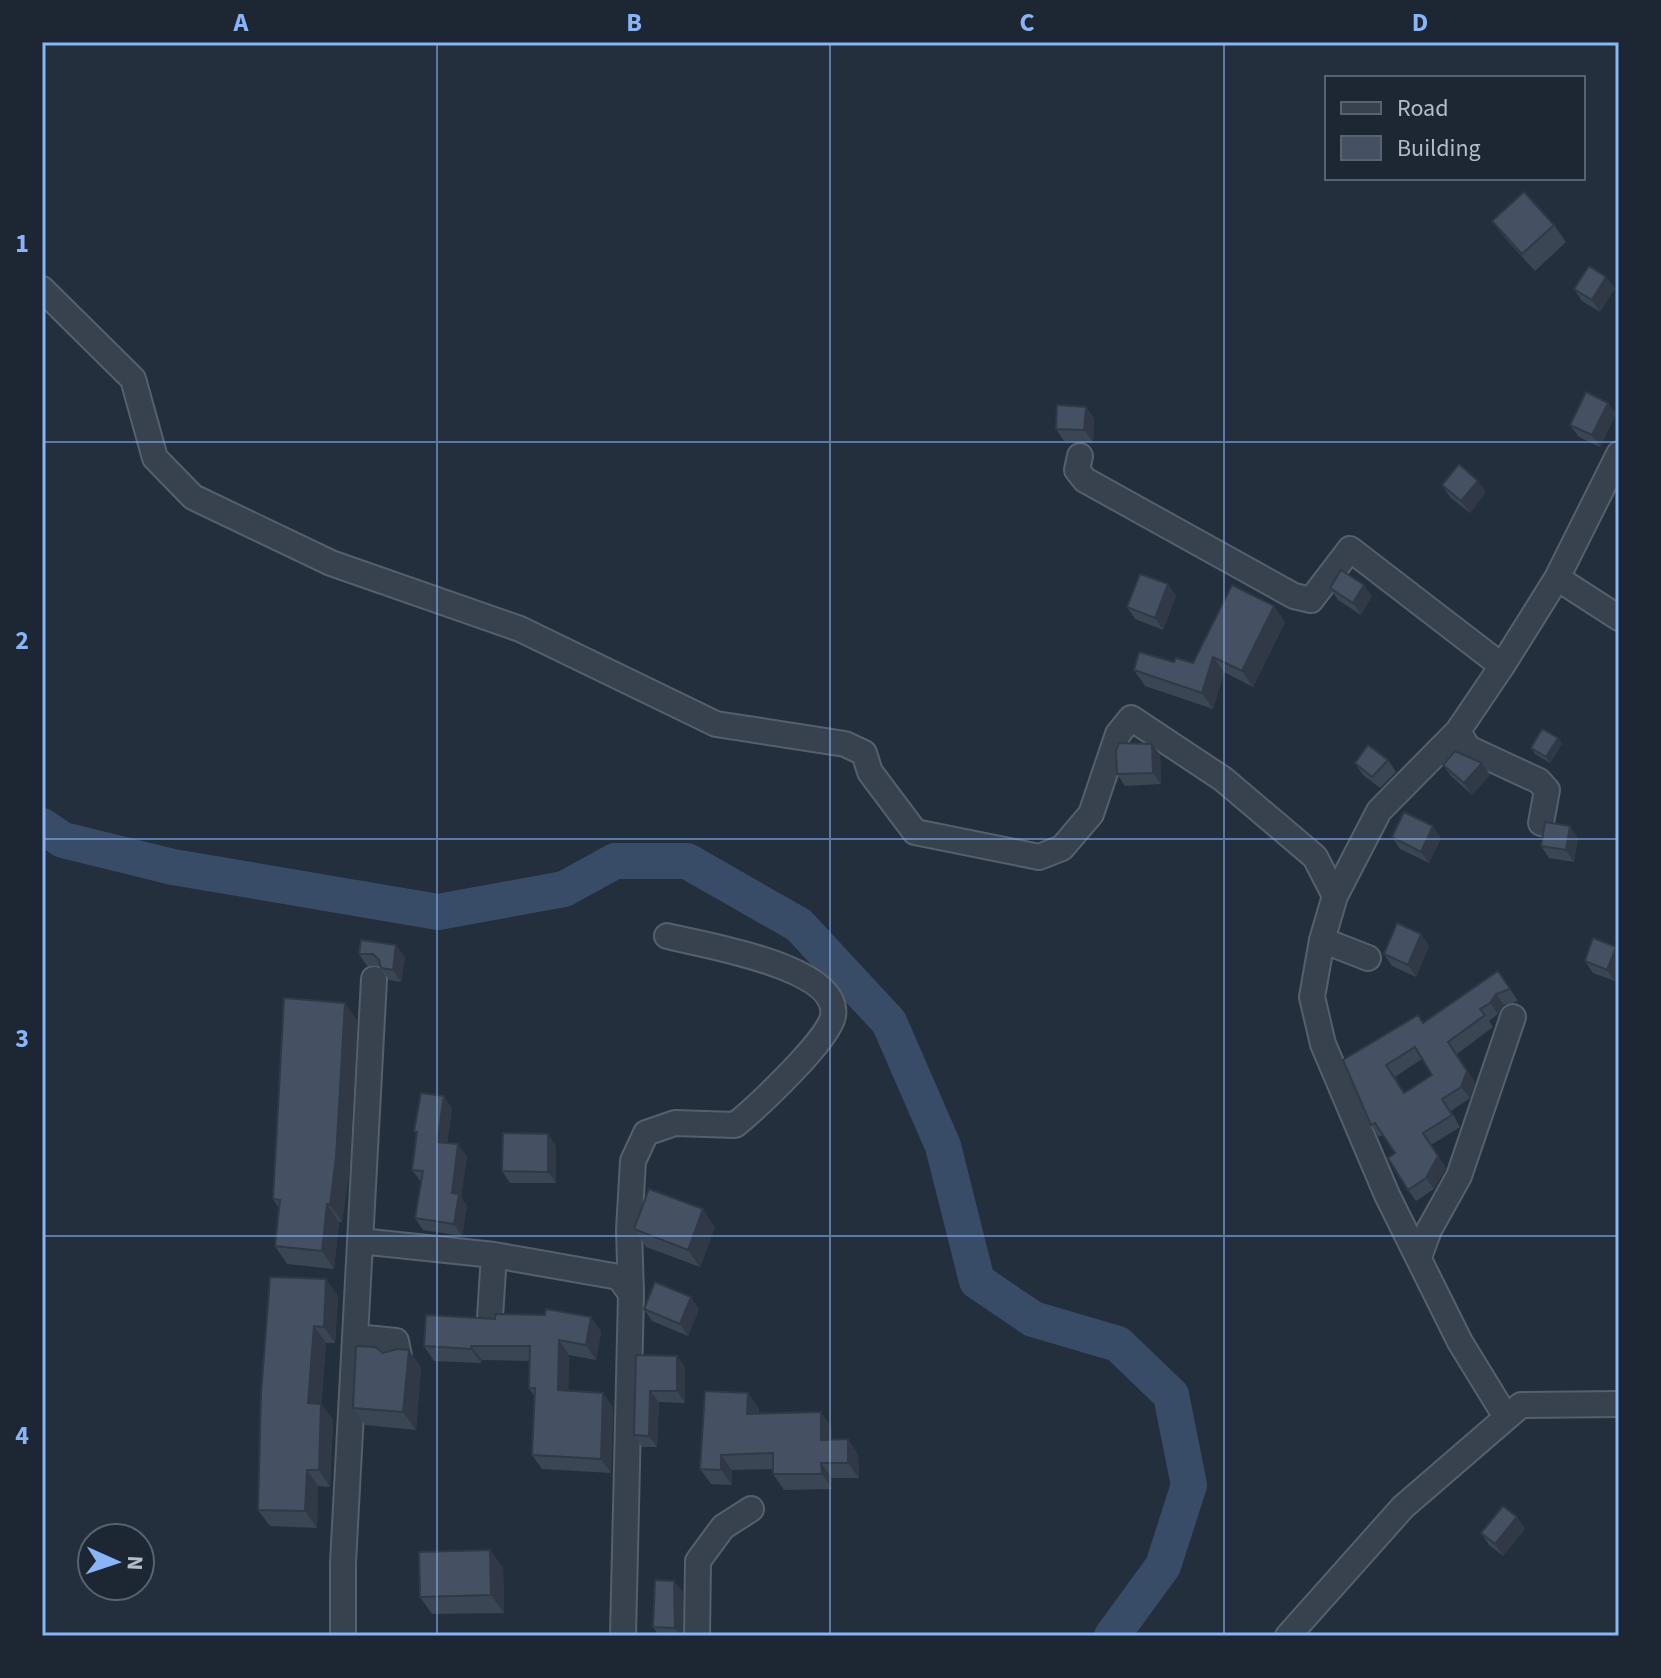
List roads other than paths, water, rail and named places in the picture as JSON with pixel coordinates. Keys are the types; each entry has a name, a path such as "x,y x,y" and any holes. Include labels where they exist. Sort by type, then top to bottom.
{"street":[{"path":"42,289 133,379 155,458 193,497 331,563 520,629 716,724 845,744 864,753 870,772 915,832 1039,857 1062,848 1091,814 1118,734 1131,718 1223,779 1315,857 1335,896"},
{"path":"1506,1417 1460,1342 1387,1195 1323,1044 1312,997 1322,940 1335,896 1379,811 1458,731 1502,666 1557,578 1619,454"},
{"path":"1080,456 1077,470 1085,480 1294,596 1311,600 1350,549 1502,666"},
{"path":"1557,578 1619,618"},
{"path":"1458,731 1468,748 1539,781 1547,790 1541,823"},
{"path":"623,1636 631,1294 629,1230 633,1161 646,1133 675,1123 735,1125 823,1037 833,1015 830,999 816,982 789,967 667,936"},
{"path":"1322,940 1368,958"},
{"path":"343,1636 343,1563 374,979"},
{"path":"1419,1257 1429,1230 1459,1176 1513,1017"},
{"path":"360,1241 494,1255 619,1277 631,1294"},
{"path":"490,1317 494,1255"},
{"path":"355,1337 396,1341 399,1356"},
{"path":"1288,1636 1403,1507 1521,1405 1619,1404"},
{"path":"697,1636 698,1561 723,1527 751,1509"}],"waterway":[{"path":"42,826 63,840 173,867 438,912 564,889 615,861 687,861 799,925 889,1022 943,1146 977,1281 1033,1319 1118,1344 1171,1395 1189,1485 1163,1566 1112,1636"}]}
